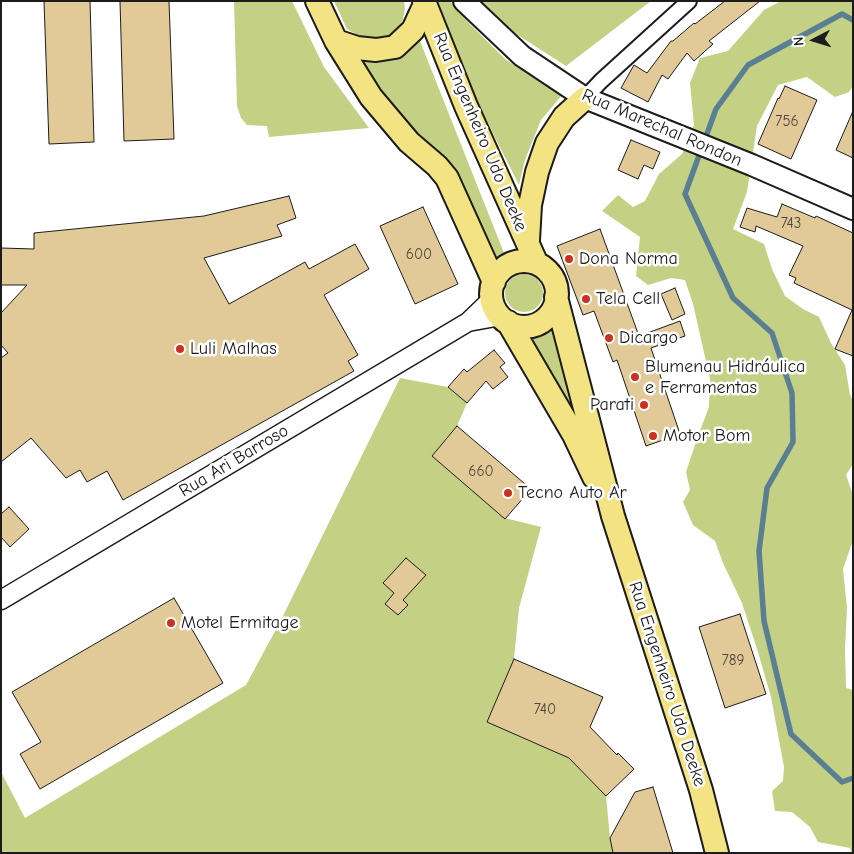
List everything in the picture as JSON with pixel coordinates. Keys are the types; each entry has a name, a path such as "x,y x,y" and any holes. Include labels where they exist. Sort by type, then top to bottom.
{"main road":[{"name":"Rua Engenheiro Udo Deeke","path":"317,1 336,41 380,110 409,142 448,178 499,304 574,435 613,516"},
{"name":"Rua Marechal Rondon","path":"464,1 522,56 585,98 687,138 853,209"},
{"name":"Rua Engenheiro Udo Deeke","path":"424,2 466,106 532,252"},
{"path":"336,41 357,48 376,50 395,47 413,30 424,2"},
{"path":"532,252 501,269 499,304 528,327 544,321 554,308 556,297 552,278 532,252 530,205 537,172 547,143 564,117 585,98"},
{"name":"Rua Engenheiro Udo Deeke","path":"556,297 613,516 700,790 717,853"}],"street":[{"path":"585,98 601,81 689,1"},
{"name":"Rua Ari Barroso","path":"1,600 499,304"}],"green space":[{"path":"234,1 292,1 324,67 369,128 269,137 267,126 247,125 241,118 237,106"},
{"path":"334,1 404,1 405,9 399,28 392,35 383,39 364,39 347,29"},
{"path":"438,1 450,1 505,59 541,83 563,94 541,120 525,160 519,185 475,98"},
{"path":"480,1 651,1 566,66 510,30"},
{"path":"781,1 853,1 853,86 849,92 835,97 807,77 778,85 757,126 747,192 733,229 764,244 772,269 785,296 803,309 819,317 831,343 845,365 850,395 853,400 853,464 846,475 853,495 853,540 843,569 847,608 846,688 853,690 853,853 851,853 850,848 818,842 810,827 792,812 775,811 772,791 783,781 784,767 771,697 758,652 742,603 715,541 693,525 683,502 690,490 686,472 709,407 710,379 693,304 685,280 671,278 648,285 636,276 640,237 602,211 618,195 633,207 645,201 659,174 682,154 694,125 690,83 700,58 728,51 764,10"},
{"path":"420,41 504,253 495,259 358,59 375,61 395,59 408,52"},
{"path":"524,274 538,279 543,293 538,307 524,312 510,307 505,293 510,279"},
{"path":"555,327 579,419 525,337 545,332"},
{"path":"400,378 448,387 467,403 457,426 432,456 505,518 541,527 519,608 514,659 487,722 576,761 579,768 606,796 613,853 1,853 1,772 25,818 246,685 281,620"}],"building":[{"path":"44,1 90,1 94,142 49,144"},
{"path":"120,1 169,1 174,139 124,141"},
{"path":"725,1 760,1 709,41 713,44 694,61 687,53 668,79 662,75 648,102 621,88 634,65 647,73 671,41"},
{"path":"785,86 817,100 791,159 758,144"},
{"path":"853,111 853,158 836,150"},
{"path":"631,140 660,152 653,169 644,165 638,179 618,170"},
{"name":"Luli Malhas","path":"289,196 296,218 277,225 282,236 204,258 229,304 305,262 309,269 355,244 369,269 324,295 358,355 348,361 354,371 123,500 107,471 87,482 80,470 66,478 31,438 1,462 1,358 8,353 1,345 1,313 27,285 1,285 1,248 34,249 34,233 204,216"},
{"path":"782,204 815,218 816,216 853,233 853,356 835,349 852,310 794,283 796,278 789,275 803,246 756,226 755,232 740,227 747,208 777,217"},
{"path":"423,207 458,284 415,304 380,226"},
{"path":"600,229 639,336 680,321 685,336 651,348 680,434 646,446 617,360 613,362 594,311 583,315 557,246"},
{"path":"675,288 685,314 672,320 661,294"},
{"path":"494,350 505,363 500,367 508,377 493,389 486,381 467,403 448,387 464,369 467,372"},
{"path":"457,426 531,489 505,519 432,456"},
{"path":"9,507 29,529 10,547 1,537 1,514"},
{"path":"406,558 426,575 403,600 408,605 398,615 385,604 394,593 383,583"},
{"path":"174,598 223,683 40,789 20,754 41,742 12,692"},
{"path":"740,614 766,694 725,708 699,627"},
{"path":"514,659 603,697 590,727 617,755 618,753 634,769 606,796 569,758 487,722"},
{"path":"653,787 673,853 613,853 610,838 635,792"}],"waterway":[{"path":"853,20 842,14 748,65 716,109 685,194 733,298 772,333 792,393 793,442 767,488 759,551 764,621 791,734 842,782 853,778"}],"place":[{"name":"Dona Norma","path":"569,259"},
{"name":"Tela Cell","path":"586,299"},
{"name":"Dicargo","path":"609,338"},
{"name":"Luli Malhas","path":"180,349"},
{"name":"Blumenau Hidráulica e Ferramentas","path":"635,377"},
{"name":"Parati","path":"644,405"},
{"name":"Motor Bom","path":"653,436"},
{"name":"Tecno Auto Ar","path":"508,493"},
{"name":"Motel Ermitage","path":"171,623"}]}
